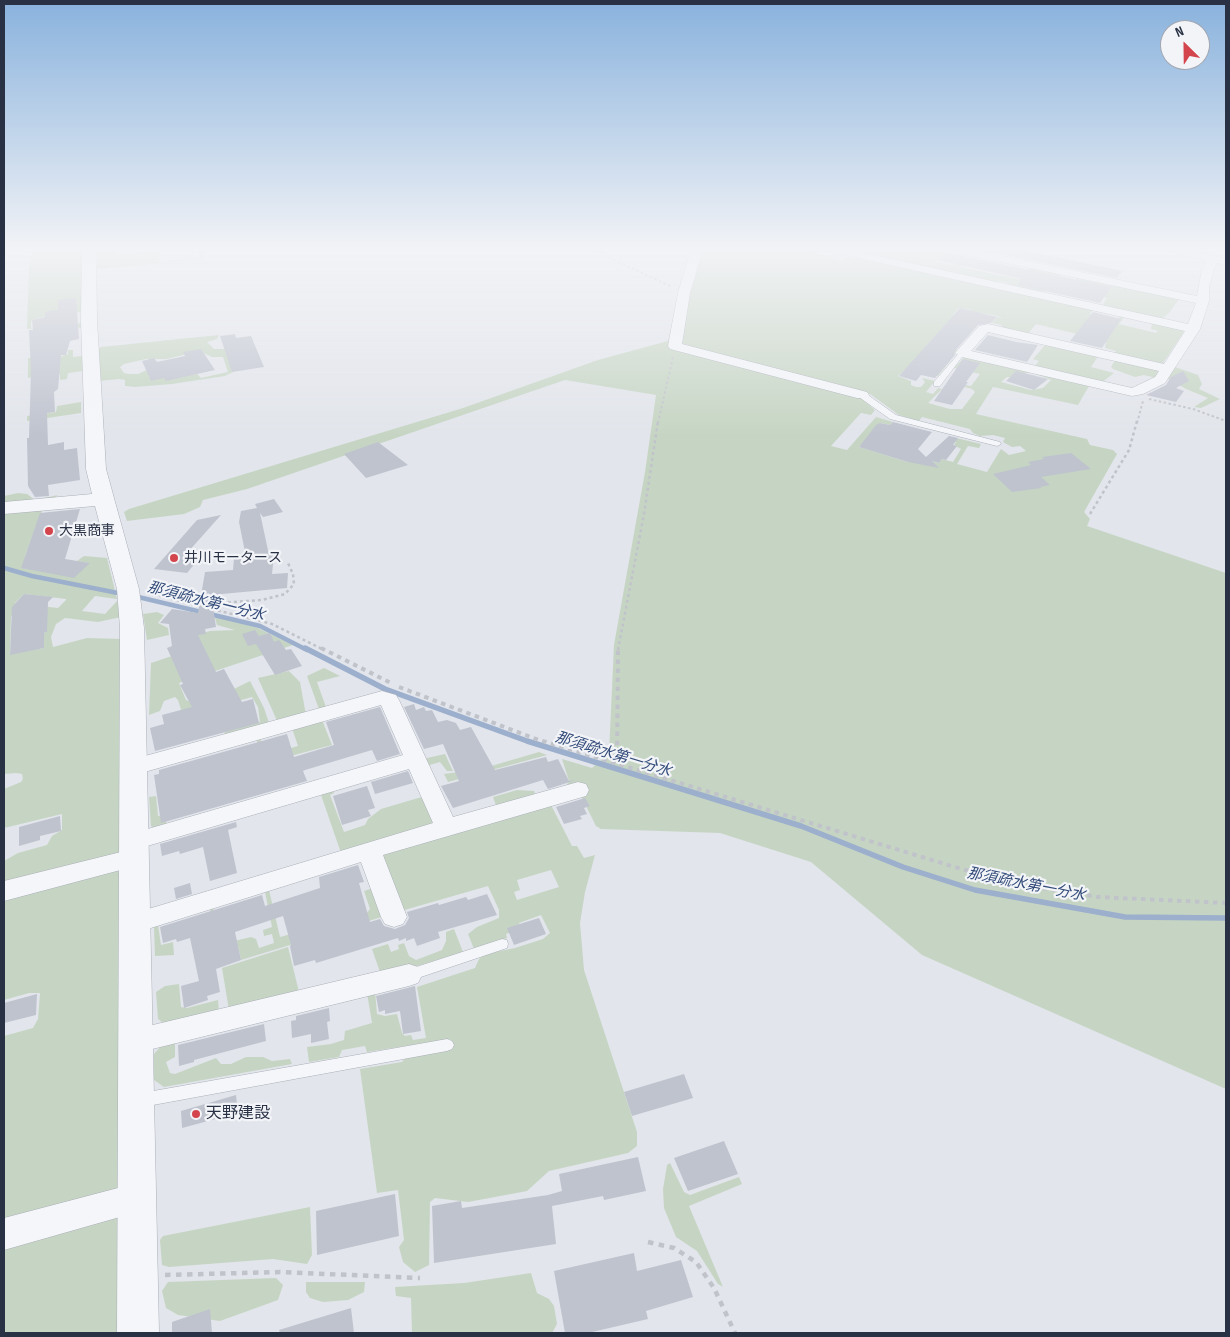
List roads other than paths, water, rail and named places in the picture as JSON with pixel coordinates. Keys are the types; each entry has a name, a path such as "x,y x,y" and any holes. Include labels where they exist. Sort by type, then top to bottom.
{"street":[{"path":"89,311 93,444 102,499 128,589 132,628 138,1333"},
{"path":"681,311 675,346 862,395"},
{"path":"1114,311 1193,329"},
{"path":"1168,369 988,328 984,328 962,353 1132,392 1138,391 1160,380 1168,369 1193,329 1199,311"},
{"path":"4,508 102,499"},
{"path":"134,767 382,698 389,700 447,828"},
{"path":"4,891 416,759"},
{"path":"135,923 369,851 578,790"},
{"path":"369,851 394,917"},
{"path":"136,1041 409,975"},
{"path":"4,1234 137,1198"}],"lane":[{"path":"937,384 962,353"},
{"path":"862,395 893,417 997,444"},
{"path":"409,975 502,944"},
{"path":"136,1102 447,1045"}],"waterway":[{"name":"那須疏水第一分水","path":"4,568 32,576 123,594"},
{"name":"那須疏水第一分水","path":"134,596 260,626 307,650"},
{"name":"那須疏水第一分水","path":"305,648 385,689 527,741 801,826 903,867 975,890 1125,917 1226,918"}],"place":[{"name":"大黒商事","path":"49,531"},
{"name":"井川モータース","path":"174,558"},
{"name":"天野建設","path":"196,1114"}]}
